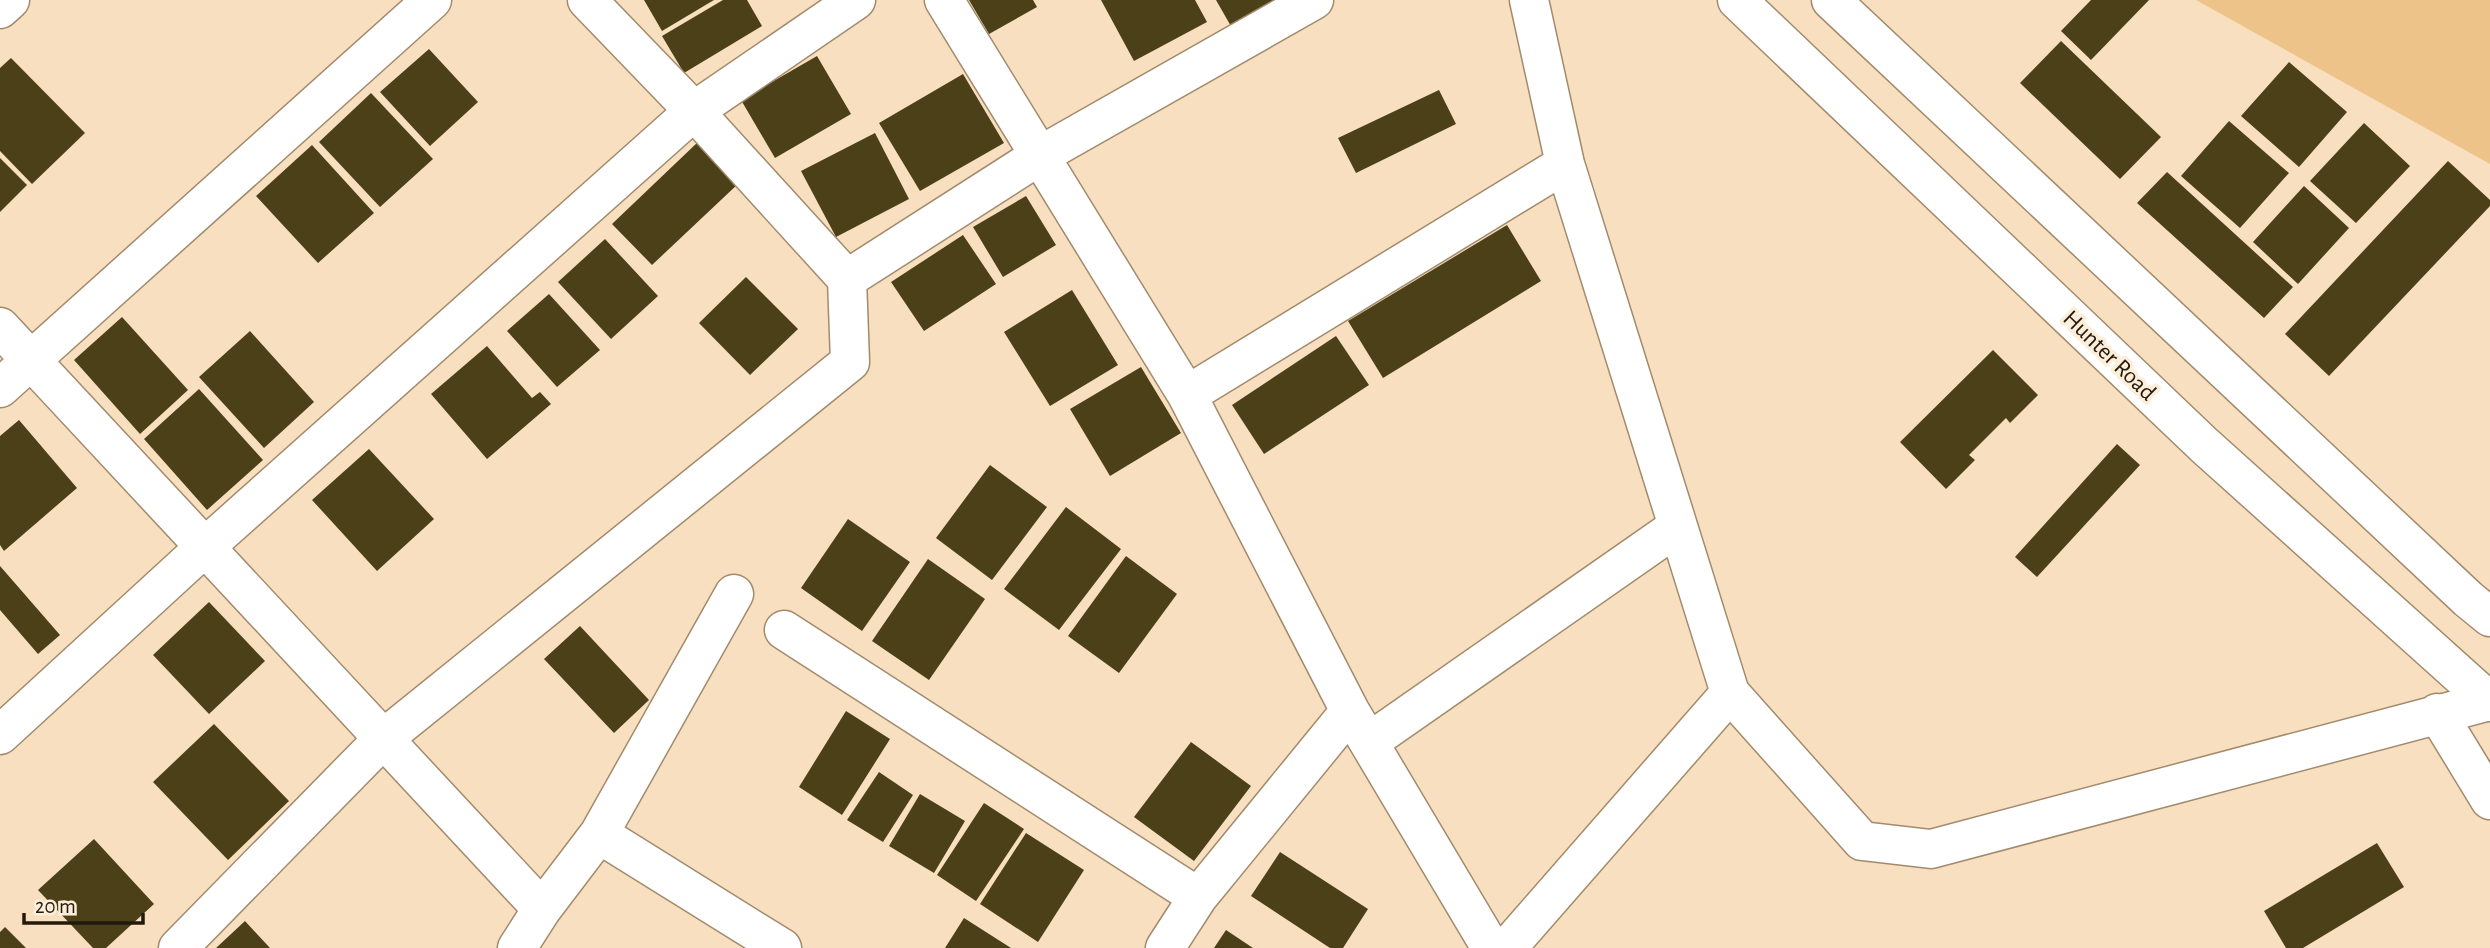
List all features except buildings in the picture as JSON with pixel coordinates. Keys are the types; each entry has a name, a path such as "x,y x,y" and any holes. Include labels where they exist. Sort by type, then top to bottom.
{"street":[{"path":"0,9 10,0"},
{"path":"0,388 432,0"},
{"path":"178,948 383,739 850,362 847,279 694,111 587,0"},
{"path":"0,735 205,547 694,111 856,0"},
{"path":"944,0 1187,395 1359,726 1492,948"},
{"path":"847,279 1039,156 1314,0"},
{"path":"1529,0 1565,164 1730,692 1862,841 1931,849 2489,701"},
{"name":"Hunter Road","path":"1737,0 2204,445 2489,701"},
{"path":"1832,0 2490,617"},
{"path":"1187,395 1565,164"},
{"path":"0,327 542,909"},
{"path":"1165,948 1198,898 1359,726 1677,527"},
{"path":"517,948 542,909 598,834 734,594"},
{"path":"784,630 1198,898"},
{"path":"1507,948 1730,692"},
{"path":"2437,713 2490,800"},
{"path":"598,834 782,948"}],"shaded area":[{"path":"2196,0 2490,0 2490,164"}]}
